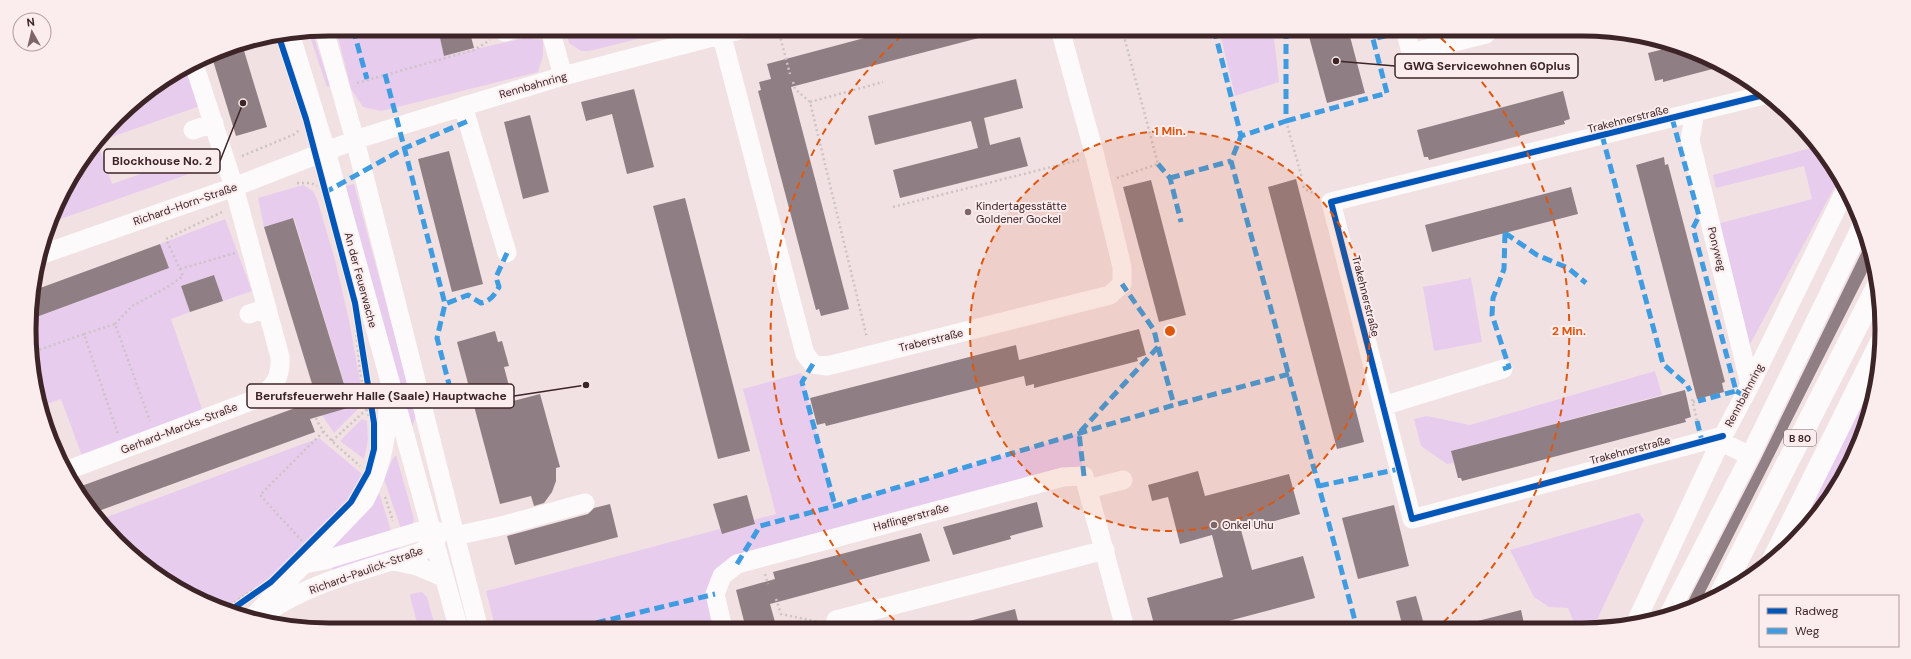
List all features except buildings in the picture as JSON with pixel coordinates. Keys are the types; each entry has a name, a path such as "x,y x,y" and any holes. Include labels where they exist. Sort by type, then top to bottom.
{"highway":[{"name":"B 80","path":"1725,586 1873,296"},
{"name":"B 80","path":"1780,545 1873,358"}],"street":[{"name":"An der Feuerwache","path":"326,36 355,140 446,505 445,520 440,534 443,578 457,623"},
{"path":"552,36 563,76"},
{"name":"Rennbahnring","path":"326,151 355,140 463,106 563,76 707,36"},
{"name":"Traberstraße","path":"722,36 805,354 813,364 827,366 1110,295 1122,284 1122,267 1062,36"},
{"path":"1406,36 1411,53 1478,36"},
{"name":"An der Feuerwache","path":"292,39 326,151 390,385 440,534 476,623"},
{"path":"195,68 234,187 258,311 271,355 280,366 276,382"},
{"name":"Trakehnerstraße","path":"1722,439 1412,519 1331,202 1759,96"},
{"path":"463,106 507,253"},
{"name":"Ponyweg","path":"1695,112 1690,140 1750,385"},
{"path":"193,130 214,123"},
{"name":"Richard-Horn-Straße","path":"46,253 234,187 326,151"},
{"name":"Rennbahnring","path":"1638,617 1722,439 1843,196"},
{"path":"1672,608 1750,456 1858,233"},
{"path":"1383,406 1503,369"},
{"name":"Gerhard-Marcks-Straße","path":"71,469 259,398 276,382"},
{"name":"Richard-Paulick-Straße","path":"256,614 365,500 376,479 384,447 390,385"},
{"path":"1722,439 1750,456"},
{"name":"Haflingerstraße","path":"722,623 715,594 722,576 736,564 1063,477 1084,476 1124,623"},
{"path":"1088,489 1123,480"},
{"path":"440,534 505,525 585,503"},
{"name":"Richard-Paulick-Straße","path":"305,564 440,534"},
{"name":"Richard-Paulick-Straße","path":"262,615 272,608 304,592 329,582 421,552 440,534"},
{"path":"830,622 1105,550"},
{"path":"394,561 417,566 443,578"}],"path":[{"path":"341,88 474,50 498,36"},
{"path":"780,36 790,74"},
{"path":"1104,194 1118,177 1158,164 1124,36"},
{"path":"793,82 795,90 810,102 872,354"},
{"path":"810,102 883,82"},
{"path":"1286,121 1302,178"},
{"path":"226,162 293,135 298,132 303,124"},
{"path":"893,207 1075,161"},
{"path":"180,269 242,250"},
{"path":"37,350 114,324 156,437"},
{"path":"359,326 374,423"},
{"path":"84,334 123,450"},
{"path":"276,382 309,401 311,406"},
{"path":"1692,399 1698,421"},
{"path":"1693,402 1698,401"},
{"path":"332,441 367,408"},
{"path":"316,418 332,441 365,469"},
{"path":"304,544 260,494 324,431"},
{"path":"766,575 768,584"},
{"path":"235,607 262,589"},
{"path":"776,599 781,614 830,622"}],"shaded area":[{"path":"338,36 440,36 444,56 525,38 543,40 543,56 538,72 381,111 363,107 351,89"},
{"path":"568,36 649,36 589,51 581,51 569,43"},
{"path":"1221,36 1274,36 1279,82 1235,96"},
{"path":"310,37 314,37 330,86 327,87"},
{"path":"191,71 203,105 107,139 136,109 166,85"},
{"path":"99,148 112,184 201,153 206,168 57,220 75,183 85,166"},
{"path":"1811,148 1826,166 1836,184 1749,346 1717,224 1812,199 1804,166 1716,188 1713,175"},
{"path":"354,184 410,392 400,394 346,186"},
{"path":"303,185 313,191 317,199 335,260 349,320 364,403 334,433 322,415 351,406 294,218 264,227 258,198"},
{"path":"225,219 252,291 223,301 214,275 181,286 190,312 171,319 203,412 82,456 61,399 46,404 39,368 36,330 37,317 169,268 160,244"},
{"path":"1471,278 1482,342 1434,351 1423,287"},
{"path":"1872,367 1865,405 1853,442 1845,459 1826,493 1788,538"},
{"path":"1655,371 1662,395 1452,451 1454,463 1447,464 1421,446 1414,419 1427,416 1470,425"},
{"path":"801,373 835,506 1079,433 1084,476 722,576 723,623 494,623 486,591 776,514 743,389"},
{"path":"412,400 416,416 410,432 402,402"},
{"path":"362,419 367,421 368,440 364,459 340,441"},
{"path":"319,438 362,474 347,500 269,578 230,605 200,593 166,574 136,550 105,518"},
{"path":"396,455 414,519 413,523 402,532 384,479 392,460"},
{"path":"379,492 392,534 327,552"},
{"path":"1639,513 1644,520 1596,622 1574,623 1568,608 1549,607 1534,597 1510,550"},
{"path":"396,544 398,550 333,571 331,565"},
{"path":"422,592 427,597 434,623 417,623 410,596 411,594"}],"marked path":[{"path":"355,36 367,79"},
{"path":"1216,36 1241,136"},
{"path":"1286,36 1286,121 1241,136 1231,161 1356,623"},
{"path":"1286,121 1387,93 1373,39 1385,36"},
{"path":"385,74 445,304"},
{"path":"1672,118 1699,216 1693,228 1736,391 1698,401"},
{"path":"324,193 405,148 468,121"},
{"path":"1602,135 1663,364 1687,385 1690,391"},
{"path":"1170,178 1231,161"},
{"path":"1158,164 1170,178 1181,222"},
{"path":"1505,233 1537,255 1568,268 1586,283"},
{"path":"1503,369 1509,367 1492,315 1493,298 1504,269 1505,233"},
{"path":"420,396 450,388 437,338 445,304 468,295 481,303 489,299 499,287 496,277 507,253"},
{"path":"1084,476 1079,433 1158,347 1154,330 1122,284"},
{"path":"1158,347 1174,405"},
{"path":"813,364 802,382 835,506"},
{"path":"737,564 760,526 835,506 1174,405 1289,374"},
{"path":"1736,391 1745,396"},
{"path":"1697,421 1702,441"},
{"path":"1319,486 1399,469"},
{"path":"596,623 715,594"}],"cycle path":[{"path":"235,607 271,582 351,502 368,472 374,449 374,423 355,303 306,119 280,41"},
{"path":"1723,436 1412,519 1331,202 1759,96"}],"place":[{"name":"GWG Servicewohnen 60plus","path":"1336,61"},
{"name":"Blockhouse No. 2","path":"243,103"},
{"name":"Kindertagesstätte Goldener Gockel","path":"968,212"},
{"name":"Berufsfeuerwehr Halle (Saale) Hauptwache","path":"586,385"},
{"name":"Onkel Uhu","path":"1214,525"}]}
